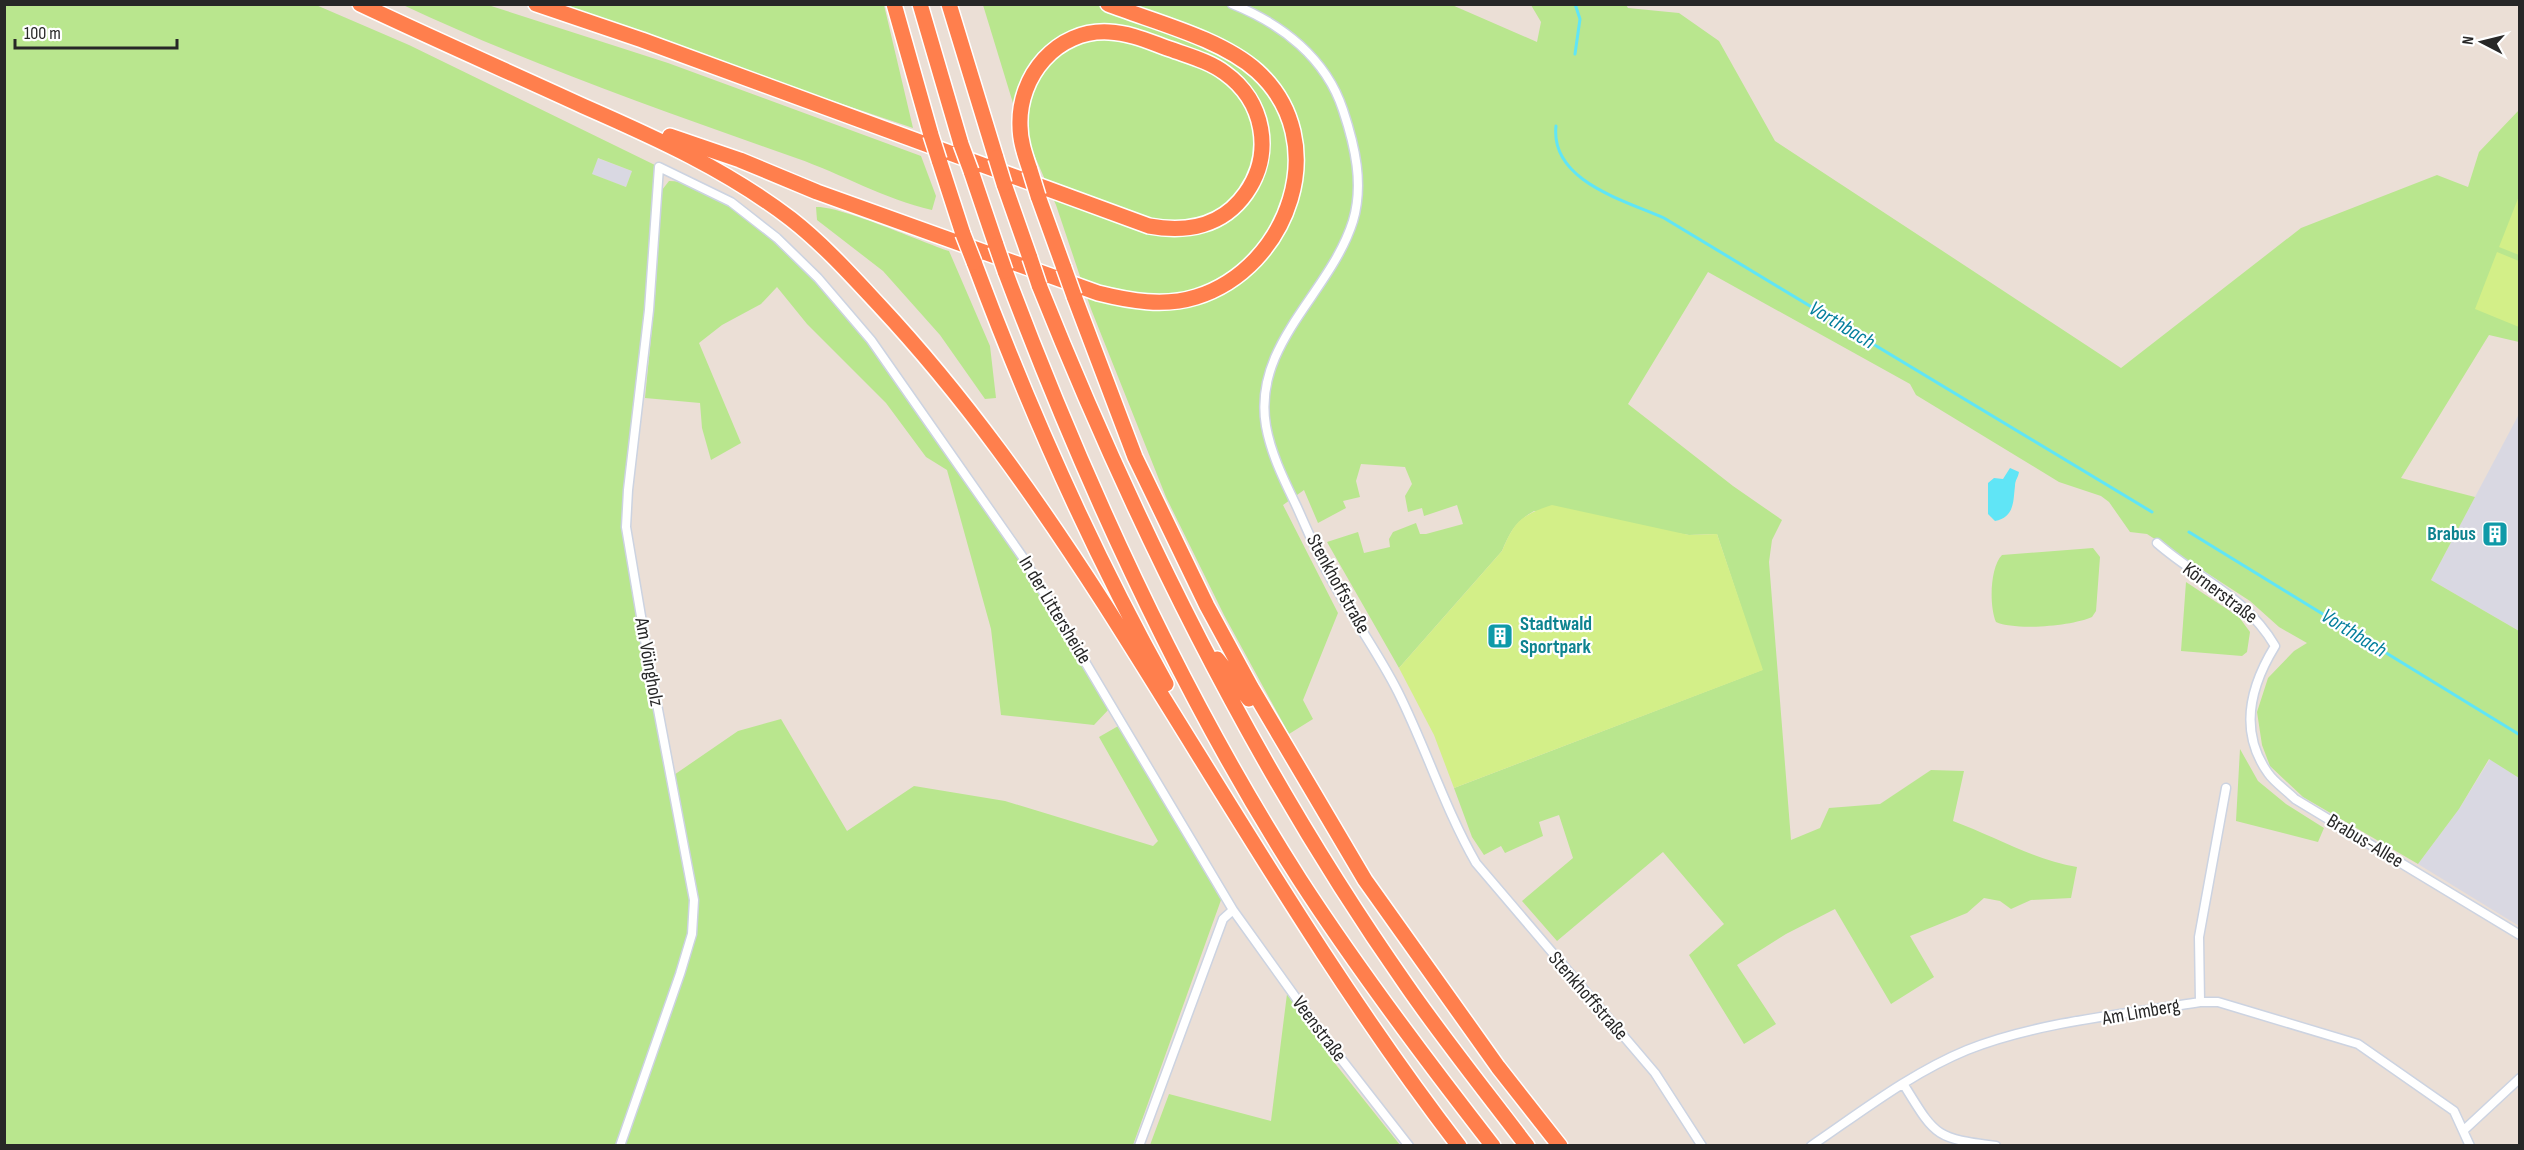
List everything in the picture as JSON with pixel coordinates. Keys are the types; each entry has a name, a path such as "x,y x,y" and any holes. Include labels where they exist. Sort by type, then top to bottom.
{"highway":[{"path":"360,4 673,146 738,181 794,221 839,262 946,380 1019,475 1132,647 1312,938 1414,1088 1459,1146"},
{"path":"536,4 924,138 1123,218 1149,226 1182,229 1200,226 1218,219 1245,195 1260,167 1262,130 1250,99 1224,72 1204,61 1137,37 1107,32 1075,38 1053,51 1035,69 1022,99 1020,126 1030,170 1038,196 1135,457 1207,606 1282,740 1378,899 1498,1067 1560,1146"},
{"path":"894,4 924,138 939,160 963,234 1036,418 1089,536 1141,639 1264,863"},
{"path":"920,4 961,144 1047,382 1098,500 1164,637 1228,757 1300,879 1437,1074 1493,1146"},
{"path":"948,4 1004,184 1039,285 1105,445 1193,628 1273,774 1368,929 1435,1024 1527,1146"},
{"path":"579,104 1098,293 1128,300 1154,302 1197,297 1233,280 1253,264 1268,248 1279,229 1290,206 1295,183 1295,139 1289,119 1269,85 1240,59 1192,36 1108,4"},
{"path":"1193,628 1282,740"}],"street":[{"name":"Stenkhoffstraße","path":"1232,4 1283,30 1314,58 1338,94 1355,146 1358,169 1353,220 1343,246 1283,340 1274,357 1266,382 1266,425 1271,450 1330,577 1397,690 1418,733 1460,834 1476,863 1655,1073 1702,1146"},
{"name":"In der Littersheide","path":"659,167 730,202 777,238 818,278 871,340 1022,556 1233,910"},
{"name":"Am Vöingholz","path":"620,1146 692,934 693,900 626,527 628,490 649,310 659,167"},
{"name":"Körnerstraße","path":"2157,543 2244,606 2261,623 2275,646 2261,669 2248,716"},
{"name":"Brabus-Allee","path":"2248,716 2254,745 2268,773 2295,799 2520,935"},
{"path":"2200,1002 2199,938 2226,788"},
{"path":"1140,1146 1223,919 1233,910"},
{"name":"Veenstraße","path":"1233,910 1324,1037 1408,1146"},
{"name":"Am Limberg","path":"1811,1146 1904,1085 1968,1050 2023,1034 2200,1002 2218,1002 2358,1044 2454,1111 2469,1146"},
{"path":"2464,1130 2520,1078"},
{"path":"1904,1085 1927,1122 1942,1136 1961,1143 1996,1146"}],"shaded area":[{"path":"597,158 632,171 626,187 591,174"},
{"path":"2519,414 2519,631 2431,580"},
{"path":"2490,759 2519,778 2519,926 2418,864 2459,809"}],"green space":[{"path":"5,5 316,5 409,45 659,167 626,527 671,777 738,731 781,719 847,831 914,786 1005,801 1153,846 1158,841 1099,737 1120,725 1221,900 1133,1145 5,1146","holes":["598,158 632,171 626,187 592,174"]},
{"path":"403,5 488,5 668,63 921,156 936,196 932,210 880,193 813,164 647,105 500,48"},
{"path":"566,5 884,5 913,128 786,85"},
{"path":"983,5 1452,5 1537,42 1541,22 1531,5 1626,5 1628,8 1679,13 1719,41 1775,141 2121,368 2301,228 2437,175 2468,187 2479,152 2519,110 2519,342 2489,335 2401,478 2475,497 2431,580 2519,631 2519,778 2489,759 2459,809 2418,864 2303,797 2270,766 2262,745 2257,712 2268,678 2294,651 2307,643 2279,627 2250,601 2147,534 2130,532 2109,502 2101,496 2059,482 1916,395 1910,384 1708,272 1628,404 1733,486 1782,520 1772,540 1769,562 1791,840 1820,828 1829,808 1880,804 1931,770 1964,771 1953,821 2045,859 2077,867 2071,898 2031,900 2011,909 2000,901 1984,898 1967,913 1910,936 1934,977 1891,1004 1835,909 1786,934 1737,965 1776,1024 1744,1044 1689,955 1724,924 1663,852 1557,941 1522,901 1573,858 1559,815 1539,822 1543,836 1505,853 1501,846 1484,855 1472,837 1454,788 1762,670 1717,534 1689,535 1534,511 1518,523 1502,551 1399,668 1327,542 1358,532 1364,553 1390,547 1389,539 1393,532 1416,523 1420,534 1463,524 1457,505 1424,516 1422,508 1408,512 1405,496 1412,484 1405,467 1361,464 1356,481 1360,497 1343,501 1346,508 1318,523 1304,490 1283,505 1338,613 1303,700 1313,719 1289,734 1224,615 1166,497 1091,309 1056,205 1016,113"},
{"path":"669,181 686,184 711,196 742,214 771,237 826,291 875,351 994,520 1088,670 1110,708 1094,725 1001,715 991,629 947,470 926,457 886,403 807,324 777,287 761,304 722,325 699,343 741,443 711,460 702,428 700,403 645,398 662,190"},
{"path":"2519,196 2519,255 2499,247"},
{"path":"816,207 861,218 949,251 990,346 996,398 985,399 940,335 883,271 817,220"},
{"path":"2497,252 2519,261 2519,327 2475,309"},
{"path":"1552,505 1689,535 1717,534 1763,670 1454,788 1434,735 1399,668 1502,551 1515,526 1533,512"},
{"path":"2093,548 2100,557 2096,611 2092,617 2071,623 2030,627 1996,622 1992,606 1992,587 1995,568 2002,555"},
{"path":"2186,582 2239,617 2250,632 2247,652 2242,656 2181,651"},
{"path":"2240,749 2258,781 2286,804 2324,828 2318,842 2236,821"},
{"path":"1287,994 1333,1061 1400,1145 1150,1145 1169,1094 1271,1121"}],"water":[{"path":"2010,468 2019,472 2015,482 2012,508 2006,516 1995,521 1988,514 1988,483 1994,478 2003,479"}],"waterway":[{"name":"Vorthbach","path":"1575,4 1580,19 1575,54"},
{"name":"Vorthbach","path":"1556,126 1557,145 1565,161 1577,175 1593,186 1664,218 2152,512"},
{"name":"Vorthbach","path":"2189,532 2520,735"}],"place":[{"name":"Brabus","path":"2495,534"},
{"name":"Stadtwald Sportpark","path":"1500,636"}]}
